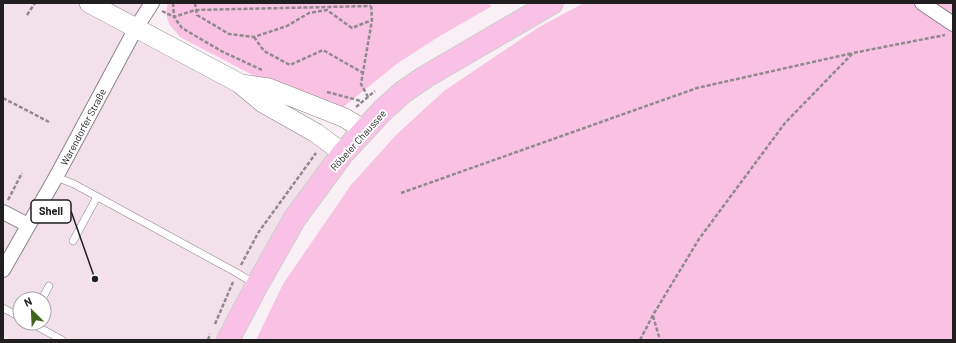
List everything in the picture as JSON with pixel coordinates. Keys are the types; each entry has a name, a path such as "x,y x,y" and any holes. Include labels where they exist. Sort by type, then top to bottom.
{"main road":[{"path":"89,3 239,83 263,103 325,140 343,153"},
{"name":"Röbeler Chaussee","path":"217,333 257,285 295,218 343,153 383,110 403,92 425,77 552,3"},
{"path":"239,83 269,88 345,118 364,130"}],"street":[{"path":"922,3 949,29"},
{"name":"Warendorfer Straße","path":"3,270 56,177 136,28 156,7"},
{"path":"4,208 28,225"}],"lane":[{"path":"56,177 74,184 257,285"},
{"path":"73,242 97,197"},
{"path":"46,291 49,286"},
{"path":"3,308 12,313"},
{"path":"46,331 62,340"}],"path":[{"path":"27,15 35,3"},
{"path":"173,3 174,17"},
{"path":"195,3 197,15 229,34 254,37 287,26 309,13 327,10 352,28 372,20"},
{"path":"174,17 195,10 371,4 372,20 361,84 368,97"},
{"path":"156,7 174,17 182,28 223,52 268,72"},
{"path":"401,193 696,88 853,53 949,29"},
{"path":"254,37 264,51 290,64 323,50 363,73"},
{"path":"640,340 698,239 785,123 853,53"},
{"path":"323,91 361,101"},
{"path":"3,98 49,122"},
{"path":"208,340 217,333 237,273 258,233 325,140"},
{"path":"4,208 22,173"},
{"path":"653,315 660,340"}],"shaded area":[{"path":"3,3 152,3 136,27 343,153 228,340 9,340 3,337"},
{"path":"168,3 487,3 492,6 440,36 398,63 342,108 264,81 180,37 169,24 166,13"},
{"path":"584,3 953,3 953,340 256,340 283,284 351,185 396,135 444,91 539,27"}],"place":[{"name":"Shell","path":"95,279"}]}
